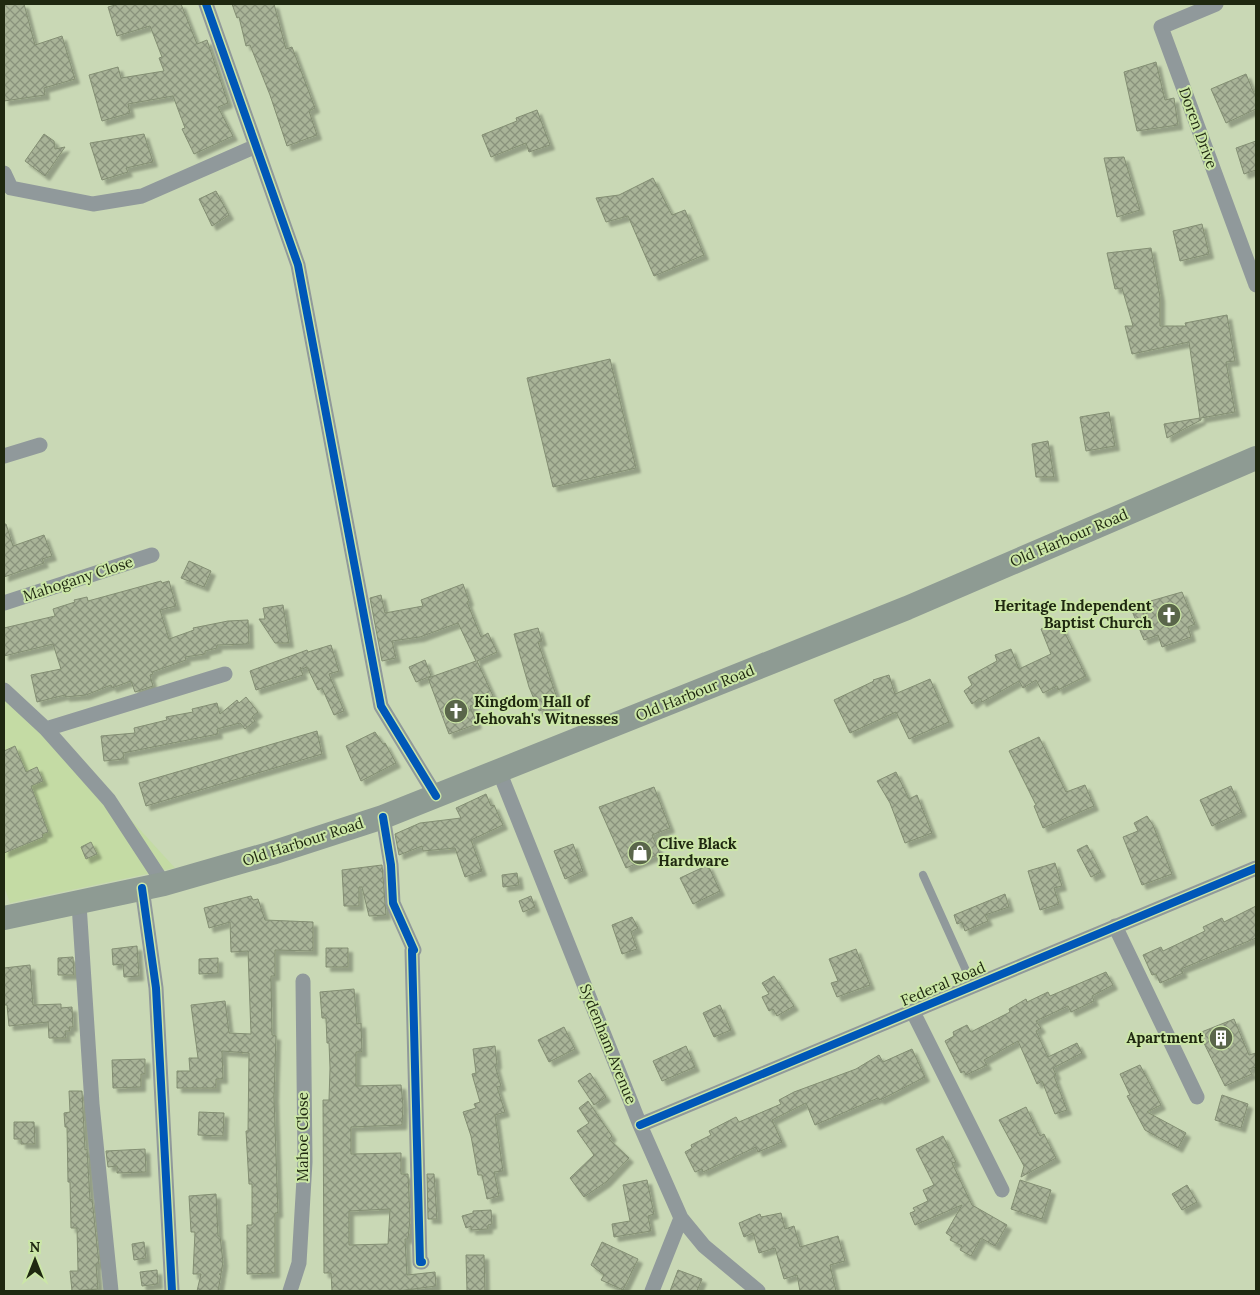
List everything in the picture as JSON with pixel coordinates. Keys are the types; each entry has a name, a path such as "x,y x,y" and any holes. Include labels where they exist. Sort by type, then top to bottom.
{"main road":[{"name":"Old Harbour Road","path":"4,918 79,904 153,886 272,853 383,816 907,608 1256,458"}],"street":[{"path":"206,4 298,265 381,706 436,796"},
{"name":"Doren Drive","path":"1216,4 1161,27 1256,285"},
{"path":"4,173 11,188 93,204 142,196 256,146"},
{"path":"4,456 40,445"},
{"name":"Mahogany Close","path":"4,603 152,554"},
{"path":"46,729 225,674"},
{"path":"4,690 46,729 108,800 153,886 156,988 172,1291"},
{"name":"Sydenham Avenue","path":"499,771 640,1124 681,1218 704,1246 758,1291"},
{"path":"383,816 392,865 393,903 414,950 412,950 420,1262 422,1262"},
{"name":"Federal Road","path":"640,1124 1256,868"},
{"path":"79,904 92,1104 111,1291"},
{"path":"1115,926 1197,1097"},
{"name":"Mahoe Close","path":"290,1291 299,1263 305,1162 303,981"},
{"path":"913,1012 1002,1190"},
{"path":"652,1291 681,1218"}],"lane":[{"path":"923,875 973,986"}],"shaded area":[{"path":"4,681 175,868 10,903 4,886"}],"building":[{"path":"4,4 24,4 35,45 62,36 75,79 44,88 45,95 4,101"},
{"path":"119,4 181,4 197,44 207,40 228,103 218,107 233,136 194,154 182,129 185,128 173,96 128,104 130,113 102,121 89,75 118,67 121,78 164,71 159,58 162,57 150,26 117,36 108,7"},
{"path":"232,4 274,4 286,49 292,47 315,108 309,111 317,135 287,146 270,95 250,45 246,46 239,17 237,18"},
{"path":"1156,62 1165,100 1174,98 1178,125 1137,131 1124,72"},
{"path":"1246,74 1256,98 1256,109 1226,123 1211,89"},
{"path":"537,110 550,145 529,152 526,143 491,157 482,135 517,121 516,118"},
{"path":"44,134 54,141 55,149 65,147 45,176 25,161"},
{"path":"144,134 153,162 126,168 128,172 102,180 90,143"},
{"path":"1256,141 1256,170 1244,174 1236,148"},
{"path":"1124,157 1140,210 1117,217 1104,158"},
{"path":"653,178 672,215 685,210 704,255 654,276 628,216 606,222 596,198 619,195"},
{"path":"216,191 229,215 212,226 199,199"},
{"path":"1202,224 1209,254 1180,261 1173,231"},
{"path":"1151,248 1160,297 1160,326 1186,326 1185,323 1227,315 1235,361 1226,362 1235,412 1201,418 1201,420 1167,438 1164,424 1200,418 1189,342 1132,354 1125,326 1133,326 1122,288 1115,289 1107,253"},
{"path":"610,359 636,468 553,487 527,378"},
{"path":"1109,412 1115,446 1086,451 1080,417"},
{"path":"1048,441 1054,477 1036,477 1032,444"},
{"path":"4,524 6,524 13,546 44,535 52,556 42,559 44,563 4,577"},
{"path":"189,561 211,571 204,587 181,578"},
{"path":"161,581 162,583 169,581 176,606 160,610 169,639 194,630 193,628 228,621 248,620 249,644 217,645 217,648 205,651 205,654 185,657 186,660 152,672 153,674 150,675 153,686 135,692 131,681 112,688 111,685 86,695 65,697 65,695 37,702 31,675 61,669 53,644 4,656 4,628 55,616 53,609 75,602 74,600 87,597 88,601"},
{"path":"463,584 469,601 467,602 481,637 488,633 497,652 477,661 493,696 470,706 477,724 449,734 428,678 476,661 458,623 420,637 392,641 396,658 382,661 370,598 381,595 385,613 423,606 421,600"},
{"name":"Heritage Independent Baptist Church","path":"1182,592 1195,624 1188,627 1191,637 1162,647 1158,635 1144,640 1132,611 1148,605 1147,602"},
{"path":"283,605 289,643 275,643 259,619 265,619 263,608"},
{"path":"1059,621 1086,676 1058,690 1057,686 1043,693 1036,680 1023,688 1019,681 982,702 980,698 972,704 964,691 972,685 968,677 997,661 995,655 1011,649 1019,669 1051,654 1041,629"},
{"path":"538,628 542,641 538,642 559,704 539,711 529,687 514,634"},
{"path":"331,645 339,671 329,674 344,711 334,715 322,688 318,690 307,667 302,669 300,667 303,675 256,690 250,671 307,650 308,652"},
{"path":"425,660 431,676 416,682 409,667"},
{"path":"889,675 895,694 930,679 949,722 909,739 896,712 850,733 834,700 873,680"},
{"path":"246,697 258,712 252,717 255,721 245,729 240,723 217,729 218,734 123,753 124,759 104,761 101,736 135,733 134,728 167,720 166,717 193,712 192,709 217,703 220,714 237,700 239,703"},
{"path":"317,731 322,754 146,806 139,783"},
{"path":"375,732 383,744 385,743 396,763 361,781 346,746"},
{"path":"1039,737 1066,792 1085,785 1094,806 1043,828 1034,806 1036,805 1009,751"},
{"path":"15,746 26,772 37,767 43,781 31,786 48,832 42,834 43,837 4,853 4,751"},
{"path":"896,772 909,799 917,795 932,833 905,843 890,803 877,781"},
{"path":"1231,786 1242,812 1212,826 1200,800"},
{"path":"654,787 670,828 652,835 660,854 626,868 599,807"},
{"path":"486,794 491,806 494,805 503,825 471,840 482,871 465,877 455,848 423,851 422,846 399,855 395,834 420,823 461,818 456,808"},
{"path":"1147,816 1153,825 1172,874 1142,885 1123,837 1138,831 1134,823"},
{"path":"91,842 97,854 86,859 81,847"},
{"path":"573,844 583,871 565,879 554,851"},
{"path":"1087,845 1101,872 1091,877 1077,850"},
{"path":"1055,863 1062,886 1054,888 1059,904 1040,910 1028,871"},
{"path":"382,865 386,915 369,916 362,887 359,887 359,906 344,906 342,870"},
{"path":"708,865 720,891 693,904 680,878"},
{"path":"517,873 519,885 503,887 502,875"},
{"path":"1005,894 1009,907 985,915 988,921 965,931 962,922 957,924 954,915"},
{"path":"251,896 253,900 258,899 265,920 313,922 313,951 275,950 275,976 271,976 272,1035 276,1036 274,1097 278,1213 275,1213 275,1273 247,1274 247,1225 252,1225 252,1184 249,1184 246,1131 248,1131 249,1053 222,1051 223,1079 216,1079 216,1088 177,1088 177,1071 190,1071 189,1058 198,1058 191,1005 225,1001 229,1033 251,1034 248,951 231,952 230,922 209,928 204,908"},
{"path":"531,896 535,907 523,912 519,901"},
{"path":"1256,906 1256,938 1181,969 1183,973 1160,983 1156,974 1152,975 1143,955 1161,947 1163,951 1205,931 1203,927 1222,918 1224,922"},
{"path":"632,917 638,928 631,932 637,949 622,954 612,925"},
{"path":"137,946 139,976 124,977 123,964 113,965 112,949"},
{"path":"326,948 348,948 348,967 326,967"},
{"path":"856,949 870,985 837,997 831,983 838,981 829,959"},
{"path":"73,957 74,975 58,975 58,958"},
{"path":"218,958 218,973 199,974 199,959"},
{"path":"30,965 33,1005 61,1004 61,1008 72,1007 73,1027 69,1027 70,1031 65,1031 66,1038 49,1038 48,1022 9,1026 7,1005 4,1005 4,968"},
{"path":"1106,972 1113,985 1092,996 1094,1001 1071,1012 1068,1006 1036,1021 1041,1028 1036,1031 1048,1057 1077,1043 1082,1053 1053,1068 1056,1075 1054,1076 1067,1110 1055,1114 1042,1081 1037,1084 1018,1041 984,1060 987,1065 966,1075 964,1071 961,1073 945,1041 954,1036 953,1032 967,1025 971,1032 1010,1012 1009,1009 1026,999 1027,1002 1048,992 1050,996"},
{"path":"774,976 794,1006 777,1016 773,1009 769,1011 762,997 769,994 762,983"},
{"path":"354,989 357,1024 361,1023 362,1052 356,1052 356,1086 401,1085 402,1125 351,1127 351,1154 401,1153 401,1174 408,1174 410,1219 408,1239 405,1239 407,1275 435,1272 436,1286 399,1291 332,1291 331,1273 324,1273 323,1100 329,1100 330,1068 326,1018 322,1018 320,992","holes":["390,1209 388,1244 349,1245 349,1211"]},
{"path":"720,1005 731,1030 714,1037 703,1013"},
{"path":"1234,1019 1249,1055 1256,1053 1256,1067 1249,1069 1252,1074 1225,1086 1199,1033"},
{"path":"564,1027 575,1049 549,1062 538,1040"},
{"path":"495,1046 497,1064 495,1065 501,1086 497,1087 505,1112 495,1115 503,1171 494,1172 499,1196 487,1199 482,1175 478,1175 471,1136 463,1112 476,1108 474,1104 480,1102 472,1074 476,1073 473,1049"},
{"path":"686,1046 695,1067 662,1081 653,1061"},
{"path":"912,1049 925,1077 880,1100 878,1098 815,1125 806,1103 772,1120 782,1142 758,1152 756,1147 703,1172 702,1169 695,1172 685,1152 692,1148 691,1145 711,1135 709,1131 736,1117 739,1122 781,1104 779,1100 794,1092 856,1069 879,1055 883,1062"},
{"path":"145,1059 145,1074 141,1074 141,1087 113,1088 112,1060"},
{"path":"1140,1065 1161,1105 1147,1112 1186,1133 1178,1148 1145,1130 1127,1096 1130,1095 1120,1074"},
{"path":"590,1073 606,1097 594,1105 578,1081"},
{"path":"69,1091 82,1091 85,1150 87,1149 90,1200 92,1199 99,1264 96,1264 98,1289 72,1291 70,1271 78,1271 77,1228 71,1228 67,1127 65,1127 64,1113 70,1112"},
{"path":"1222,1095 1248,1104 1241,1128 1215,1120"},
{"path":"588,1101 612,1136 609,1139 629,1158 606,1182 584,1197 570,1178 594,1155 577,1131 589,1123 579,1108"},
{"path":"1026,1107 1040,1136 1044,1134 1056,1158 1021,1177 1024,1166 999,1120"},
{"path":"199,1112 224,1113 223,1136 198,1135"},
{"path":"14,1122 34,1122 35,1144 21,1144 21,1139 14,1139"},
{"path":"943,1136 956,1162 952,1163 972,1205 1007,1225 995,1246 981,1238 971,1256 960,1250 962,1246 950,1240 952,1237 946,1233 962,1205 915,1225 910,1213 915,1211 913,1208 928,1201 923,1190 934,1185 916,1149"},
{"path":"145,1149 146,1172 117,1173 117,1166 108,1167 106,1151"},
{"path":"427,1174 434,1174 437,1219 428,1219"},
{"path":"647,1180 654,1214 648,1216 651,1231 614,1237 612,1224 630,1221 623,1185"},
{"path":"1020,1180 1051,1190 1042,1219 1011,1209"},
{"path":"1187,1185 1197,1202 1182,1210 1172,1194"},
{"path":"216,1194 218,1236 220,1236 223,1262 221,1274 219,1274 221,1275 218,1291 197,1291 201,1274 193,1274 195,1232 191,1232 189,1196"},
{"path":"491,1210 492,1224 488,1225 488,1229 471,1230 471,1226 466,1228 462,1216 473,1213 473,1211"},
{"path":"781,1213 785,1229 794,1226 800,1247 838,1236 845,1261 830,1265 836,1291 800,1291 797,1275 784,1279 775,1248 759,1253 753,1233 744,1237 739,1223 760,1214 761,1217"},
{"path":"144,1242 146,1258 134,1260 132,1244"},
{"path":"602,1242 638,1259 623,1290 601,1280 604,1275 591,1265"},
{"path":"466,1255 484,1255 485,1291 467,1291"},
{"path":"157,1270 158,1284 142,1286 140,1272"},
{"path":"678,1270 702,1279 697,1291 670,1291"}],"cycle path":[{"path":"206,4 298,265 381,706 436,796"},
{"path":"383,817 391,865 393,903 414,950 412,950 420,1262 422,1262"},
{"path":"640,1125 1256,868"},
{"path":"142,888 156,988 172,1291"}],"place":[{"name":"Heritage Independent Baptist Church","path":"1169,615"},
{"name":"Kingdom Hall of Jehovah's Witnesses","path":"456,711"},
{"name":"Clive Black Hardware","path":"640,853"},
{"name":"Apartment","path":"1221,1038"}]}
